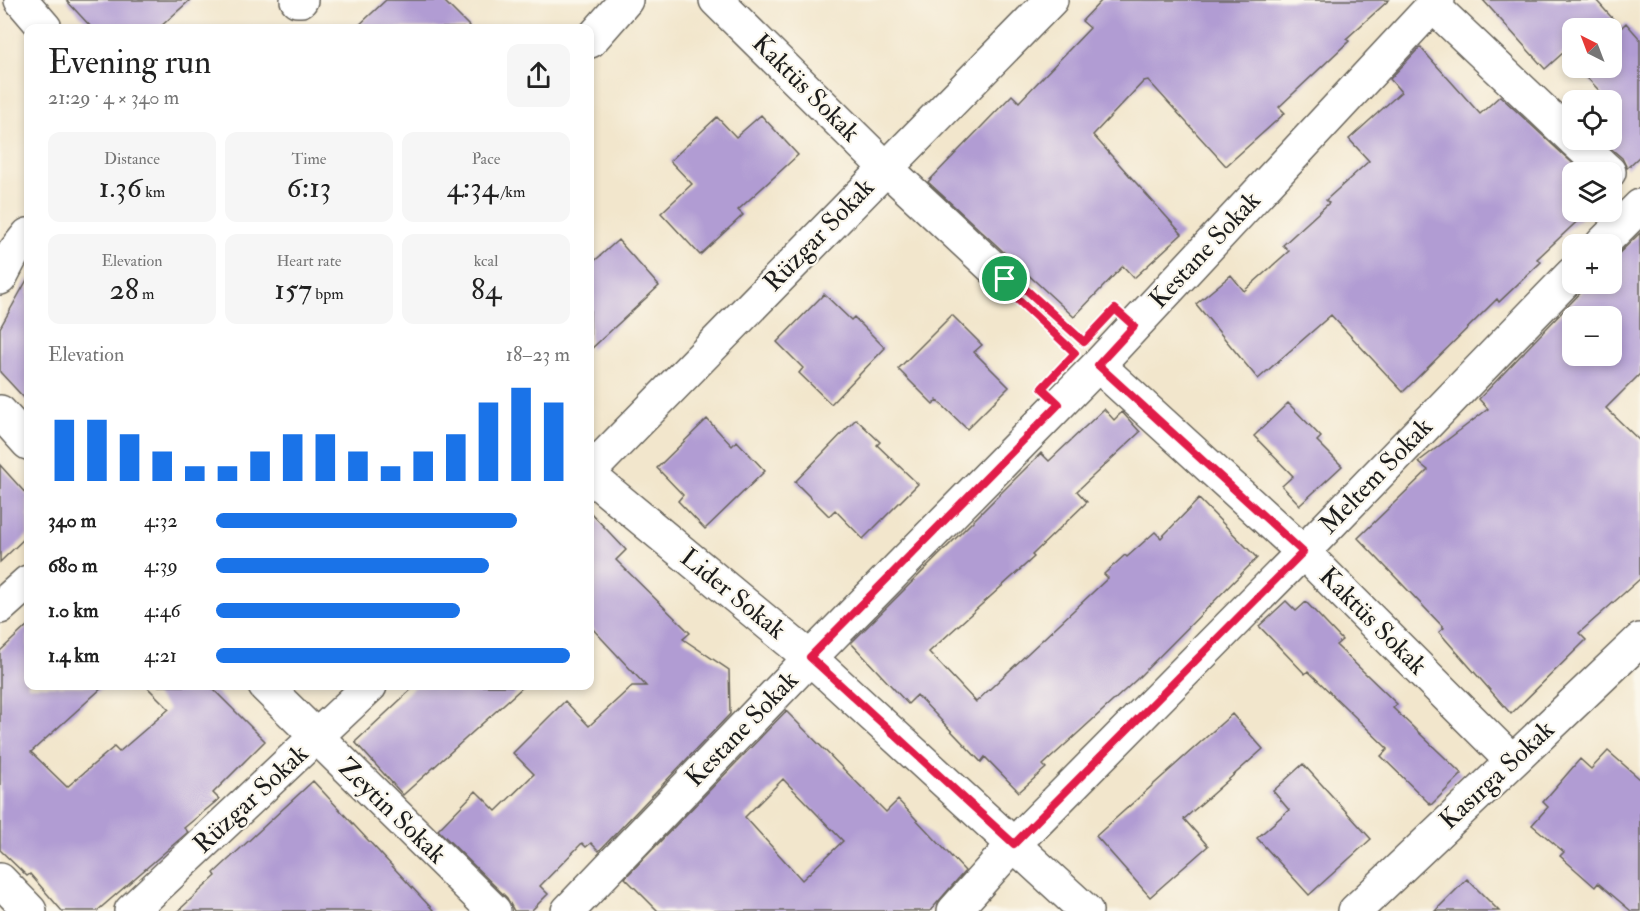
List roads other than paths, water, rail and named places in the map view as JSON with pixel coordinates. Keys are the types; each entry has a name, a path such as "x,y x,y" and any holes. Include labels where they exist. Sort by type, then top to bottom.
{"street":[{"path":"21,0 42,24"},
{"path":"594,37 627,0"},
{"name":"Kaktüs Sokak","path":"716,0 885,167 1005,279"},
{"name":"Rüzgar Sokak","path":"594,470 885,167 1051,0"},
{"path":"1436,3 1562,128"},
{"name":"Kestane Sokak","path":"568,911 810,657 1086,353 1436,3"},
{"path":"1585,150 1597,162"},
{"path":"1612,234 1640,204 1622,186"},
{"path":"0,278 12,255 24,241"},
{"name":"Meltem Sokak","path":"954,911 1014,844 1303,552 1562,284"},
{"name":"Kaktüs Sokak","path":"1086,353 1303,552 1511,760"},
{"path":"0,412 24,439"},
{"name":"Lider Sokak","path":"594,477 810,657 1086,911"},
{"path":"0,607 24,586"},
{"name":"Kasırga Sokak","path":"1355,911 1511,760 1636,654"},
{"name":"Zeytin Sokak","path":"269,690 494,911"},
{"name":"Rüzgar Sokak","path":"131,911 366,690"},
{"path":"0,880 30,911"}]}
